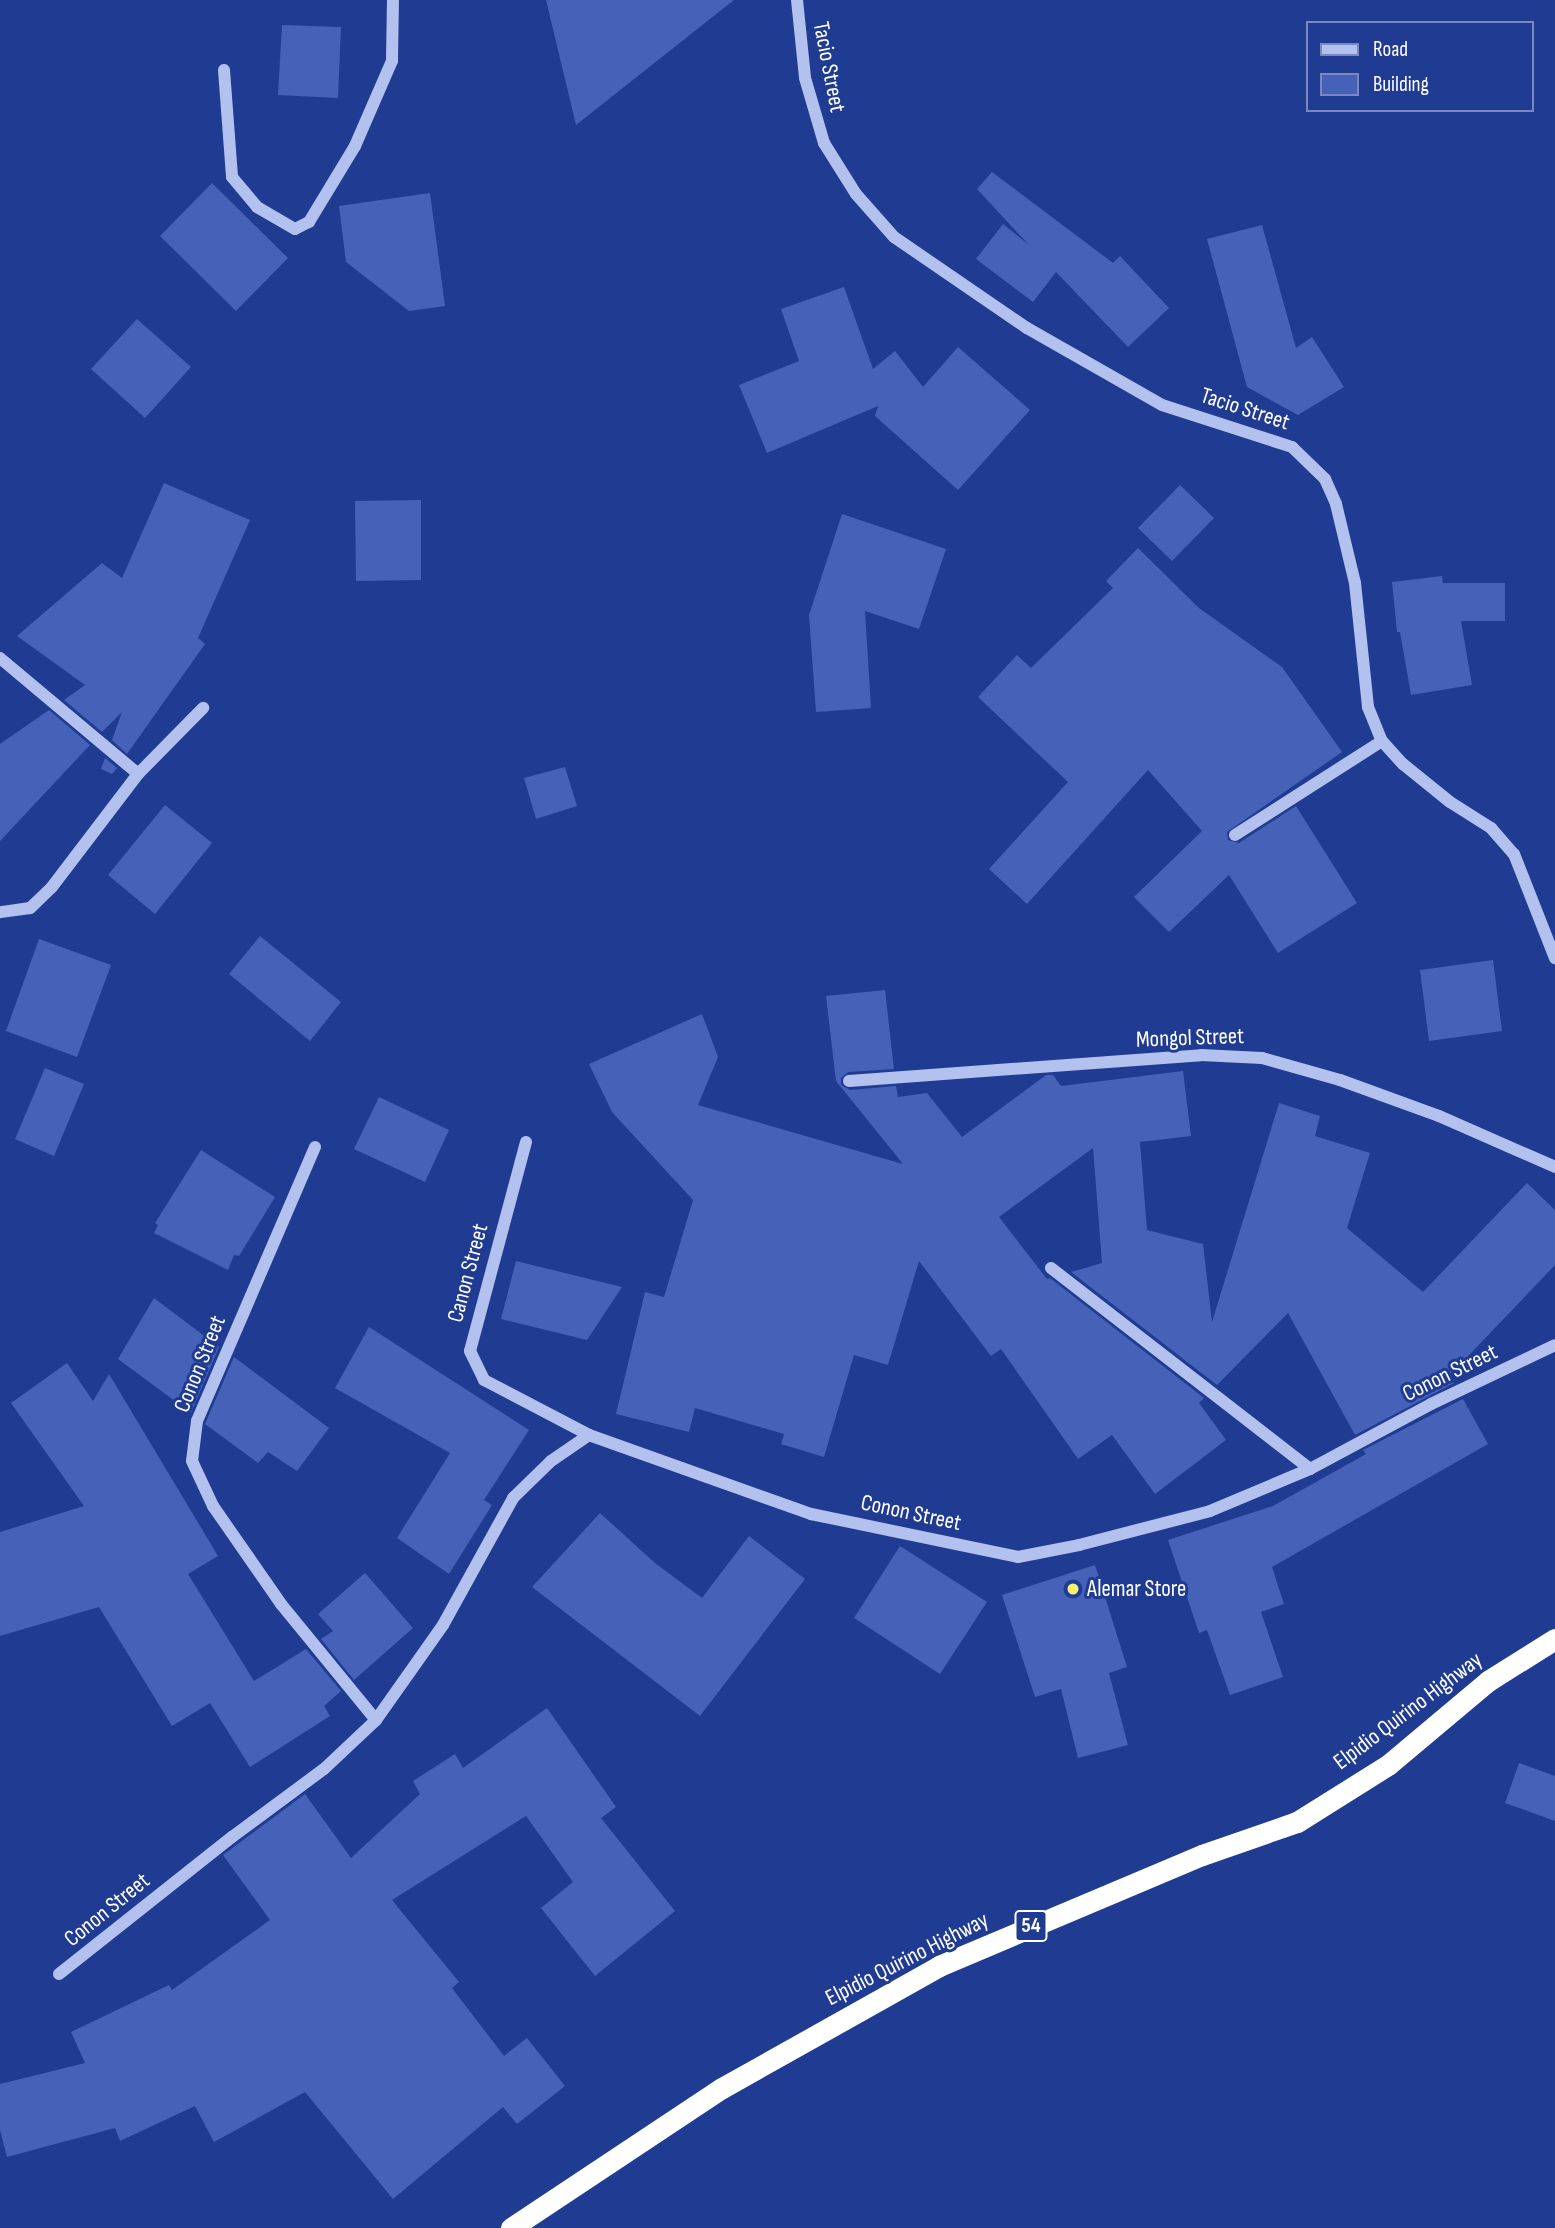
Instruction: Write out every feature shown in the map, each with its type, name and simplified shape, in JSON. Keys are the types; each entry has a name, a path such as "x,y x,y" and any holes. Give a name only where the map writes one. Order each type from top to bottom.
{"highway":[{"name":"Elpidio Quirino Highway","path":"511,2228 722,2088 939,1966 1134,1882 1297,1822 1388,1765 1488,1681 1555,1639"}],"street":[{"path":"224,70 232,177 257,207 295,229 309,222 355,146 392,61 393,0"},
{"name":"Tacio Street","path":"797,0 805,78 824,143 856,194 894,237 1027,328 1162,405 1292,447 1325,479 1336,505 1355,583 1368,707 1382,741 1403,764 1450,802 1490,828 1514,854 1555,958"},
{"path":"0,658 138,774"},
{"path":"0,912 30,908 51,888 138,774 203,708"},
{"path":"1236,835 1382,741"},
{"name":"Mongol Street","path":"849,1081 1201,1055 1262,1058 1340,1080 1439,1116 1555,1167"},
{"name":"Canon Street","path":"526,1142 470,1351 484,1380 589,1435"},
{"name":"Conon Street","path":"315,1147 197,1420 192,1461 213,1506 281,1604 376,1720"},
{"path":"1051,1268 1310,1469"},
{"name":"Conon Street","path":"59,1975 232,1837 324,1769 376,1720 443,1625 513,1498 551,1461 589,1435 811,1514 1018,1557 1079,1545 1210,1511 1310,1469 1431,1404 1555,1345"}],"building":[{"path":"546,0 734,0 576,125"},
{"path":"282,25 341,27 338,98 278,95"},
{"path":"992,172 1113,263 1120,256 1169,308 1128,347 1056,272 1033,302 976,259 1003,224 1029,245 977,189"},
{"path":"212,183 288,258 236,311 160,236"},
{"path":"430,193 445,306 409,311 346,262 339,206"},
{"path":"1262,225 1296,348 1312,337 1344,387 1298,415 1247,387 1207,239"},
{"path":"844,287 873,369 895,351 923,387 958,347 1030,410 958,490 875,416 878,406 767,453 739,385 799,361 781,309"},
{"path":"137,319 191,367 145,418 91,369"},
{"path":"164,483 250,520 198,638 205,644 127,754 112,740 122,712 102,732 64,700 85,685 17,636 102,563 122,578"},
{"path":"1180,485 1214,518 1172,561 1138,528"},
{"path":"421,500 421,580 356,581 355,501"},
{"path":"842,514 946,549 919,629 865,611 871,708 816,712 809,615"},
{"path":"1138,548 1199,608 1282,667 1342,752 1227,832 1228,840 1239,843 1296,806 1357,903 1278,953 1229,875 1169,932 1134,897 1202,831 1148,770 1027,904 989,869 1068,782 978,697 1017,655 1031,668 1113,588 1106,581"},
{"path":"1442,576 1443,583 1505,583 1505,621 1461,621 1472,685 1411,695 1400,632 1397,632 1392,582"},
{"path":"49,710 90,745 0,841 0,744"},
{"path":"105,758 117,768 112,774 101,769"},
{"path":"565,767 577,806 536,819 524,778"},
{"path":"165,805 212,843 155,914 108,875"},
{"path":"260,936 341,1002 310,1041 229,974"},
{"path":"39,939 111,965 77,1057 6,1031"},
{"path":"1493,960 1502,1031 1429,1041 1420,970"},
{"path":"885,990 894,1069 848,1072 841,1078 841,1085 850,1090 896,1086 898,1097 927,1093 962,1137 1046,1075 1053,1075 1061,1086 1183,1071 1191,1136 1140,1142 1147,1230 1203,1244 1212,1322 1279,1103 1320,1116 1315,1136 1370,1153 1347,1228 1423,1292 1527,1183 1555,1210 1555,1265 1450,1375 1454,1383 1355,1435 1288,1313 1217,1385 1071,1272 1102,1263 1093,1148 999,1217 1047,1279 1050,1278 1204,1398 1199,1403 1226,1440 1155,1494 1112,1435 1078,1459 1001,1349 991,1356 919,1261 888,1365 854,1355 824,1457 781,1444 784,1434 695,1408 689,1432 616,1414 645,1292 664,1297 693,1200 612,1112 589,1064 702,1014 718,1057 698,1105 903,1164 836,1081 826,996"},
{"path":"45,1068 84,1084 54,1156 15,1139"},
{"path":"379,1097 449,1130 425,1182 354,1149"},
{"path":"201,1150 275,1197 239,1256 234,1255 228,1270 154,1233 158,1225 155,1223"},
{"path":"516,1261 622,1287 587,1340 501,1319"},
{"path":"154,1298 219,1347 191,1413 118,1359"},
{"path":"369,1327 529,1430 484,1500 492,1505 449,1574 397,1538 450,1453 335,1388"},
{"path":"234,1357 329,1428 297,1471 268,1452 258,1463 205,1424"},
{"path":"67,1363 93,1401 109,1374 218,1556 188,1574 254,1681 306,1649 341,1691 324,1706 330,1716 250,1767 210,1703 172,1726 99,1607 0,1636 0,1532 84,1506 11,1403"},
{"path":"1463,1399 1488,1444 1272,1567 1284,1604 1261,1612 1283,1677 1230,1695 1207,1630 1199,1633 1168,1540 1273,1506 1366,1454 1363,1450"},
{"path":"600,1513 655,1563 702,1598 749,1536 805,1579 700,1716 532,1587"},
{"path":"900,1546 987,1602 940,1674 854,1618"},
{"path":"1095,1565 1127,1667 1109,1673 1128,1745 1078,1758 1061,1689 1035,1697 1002,1595"},
{"path":"365,1573 413,1628 354,1680 321,1639 333,1631 318,1614"},
{"path":"547,1708 616,1807 601,1818 675,1911 595,1976 541,1908 573,1882 526,1816 392,1900 459,1982 452,1988 504,2056 527,2038 565,2086 517,2124 503,2107 393,2199 305,2092 214,2142 195,2106 120,2141 115,2128 7,2157 0,2130 0,2084 85,2063 71,2032 169,1985 172,1990 270,1920 223,1855 305,1794 351,1858 420,1794 413,1781 455,1754 463,1768"},
{"path":"1519,1763 1555,1776 1555,1821 1505,1803"}],"place":[{"name":"Alemar Store","path":"1073,1589"}]}
